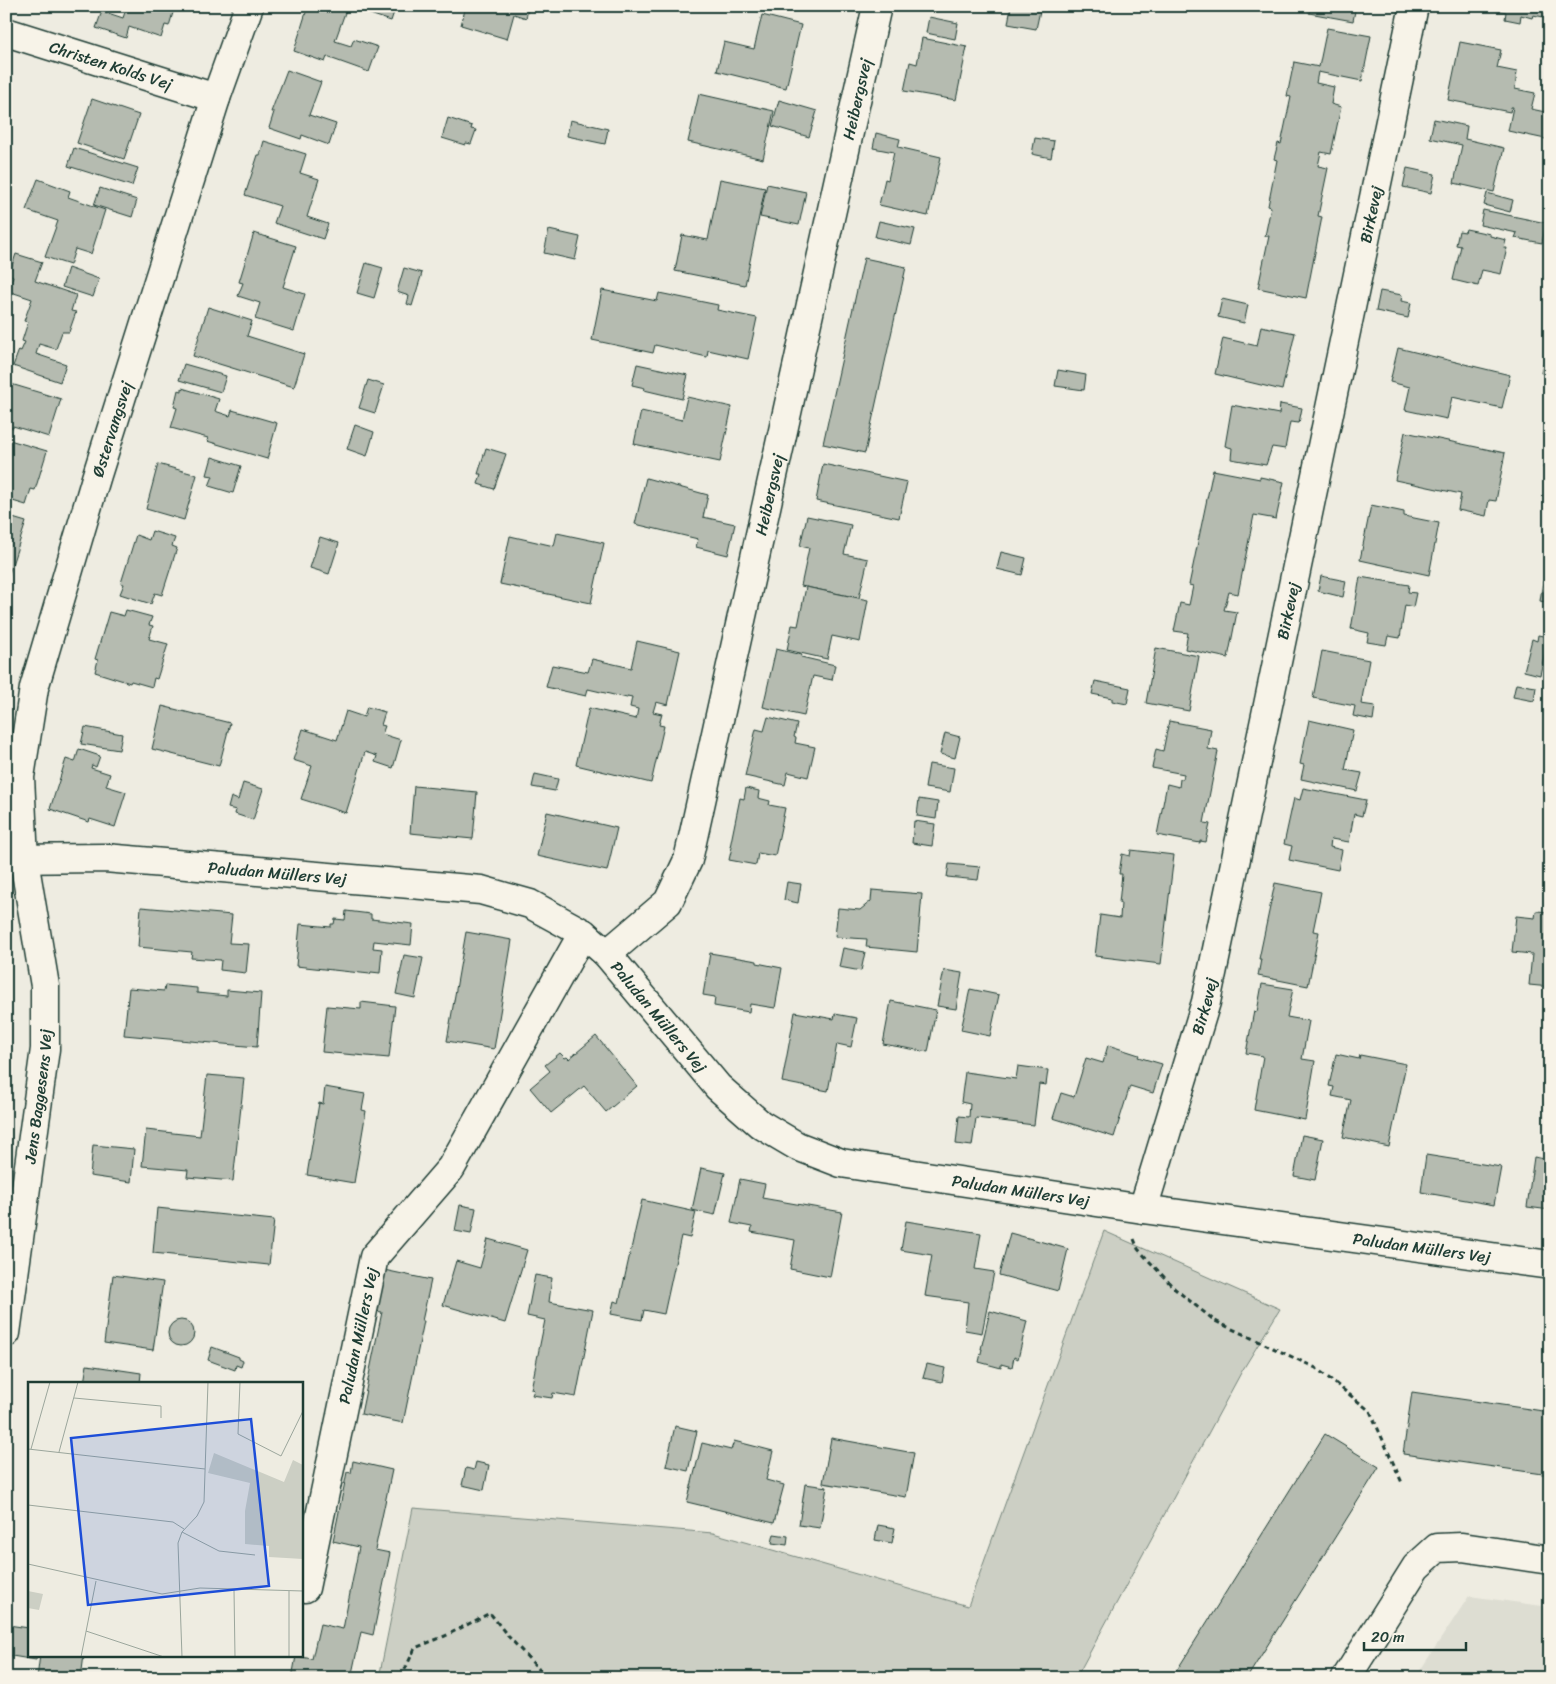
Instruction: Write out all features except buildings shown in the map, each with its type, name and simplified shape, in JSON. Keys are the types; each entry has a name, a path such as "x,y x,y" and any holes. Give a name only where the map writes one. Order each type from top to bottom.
{"street":[{"name":"Østervangsvej","path":"15,859 20,777 34,688 96,478 216,98 248,6"},
{"name":"Heibergsvej","path":"607,954 668,902 688,860 877,6"},
{"name":"Birkevej","path":"1132,1207 1206,1002 1414,6"},
{"name":"Christen Kolds Vej","path":"6,32 216,98"},
{"name":"Paludan Müllers Vej","path":"15,859 105,858 481,890 530,904 583,933 607,954 718,1087 760,1124 797,1146 841,1163 1132,1207 1550,1266"},
{"name":"Jens Baggesens Vej","path":"6,1333 45,1049 45,986 15,859"},
{"name":"Paludan Müllers Vej","path":"305,1588 374,1257 451,1168 583,933"},
{"path":"1346,1678 1416,1567 1437,1548 1462,1547 1550,1560"}],"path":[{"path":"1132,1207 1138,1249 1175,1288 1215,1321 1316,1368 1370,1411 1403,1485"},
{"path":"401,1678 415,1648 445,1636 490,1613 507,1635 547,1678"}],"shaded area":[{"path":"1104,1231 1280,1309 1242,1371 1076,1678 379,1678 413,1508 713,1533 968,1606"},
{"path":"1469,1596 1550,1607 1550,1678 1415,1678"}]}
